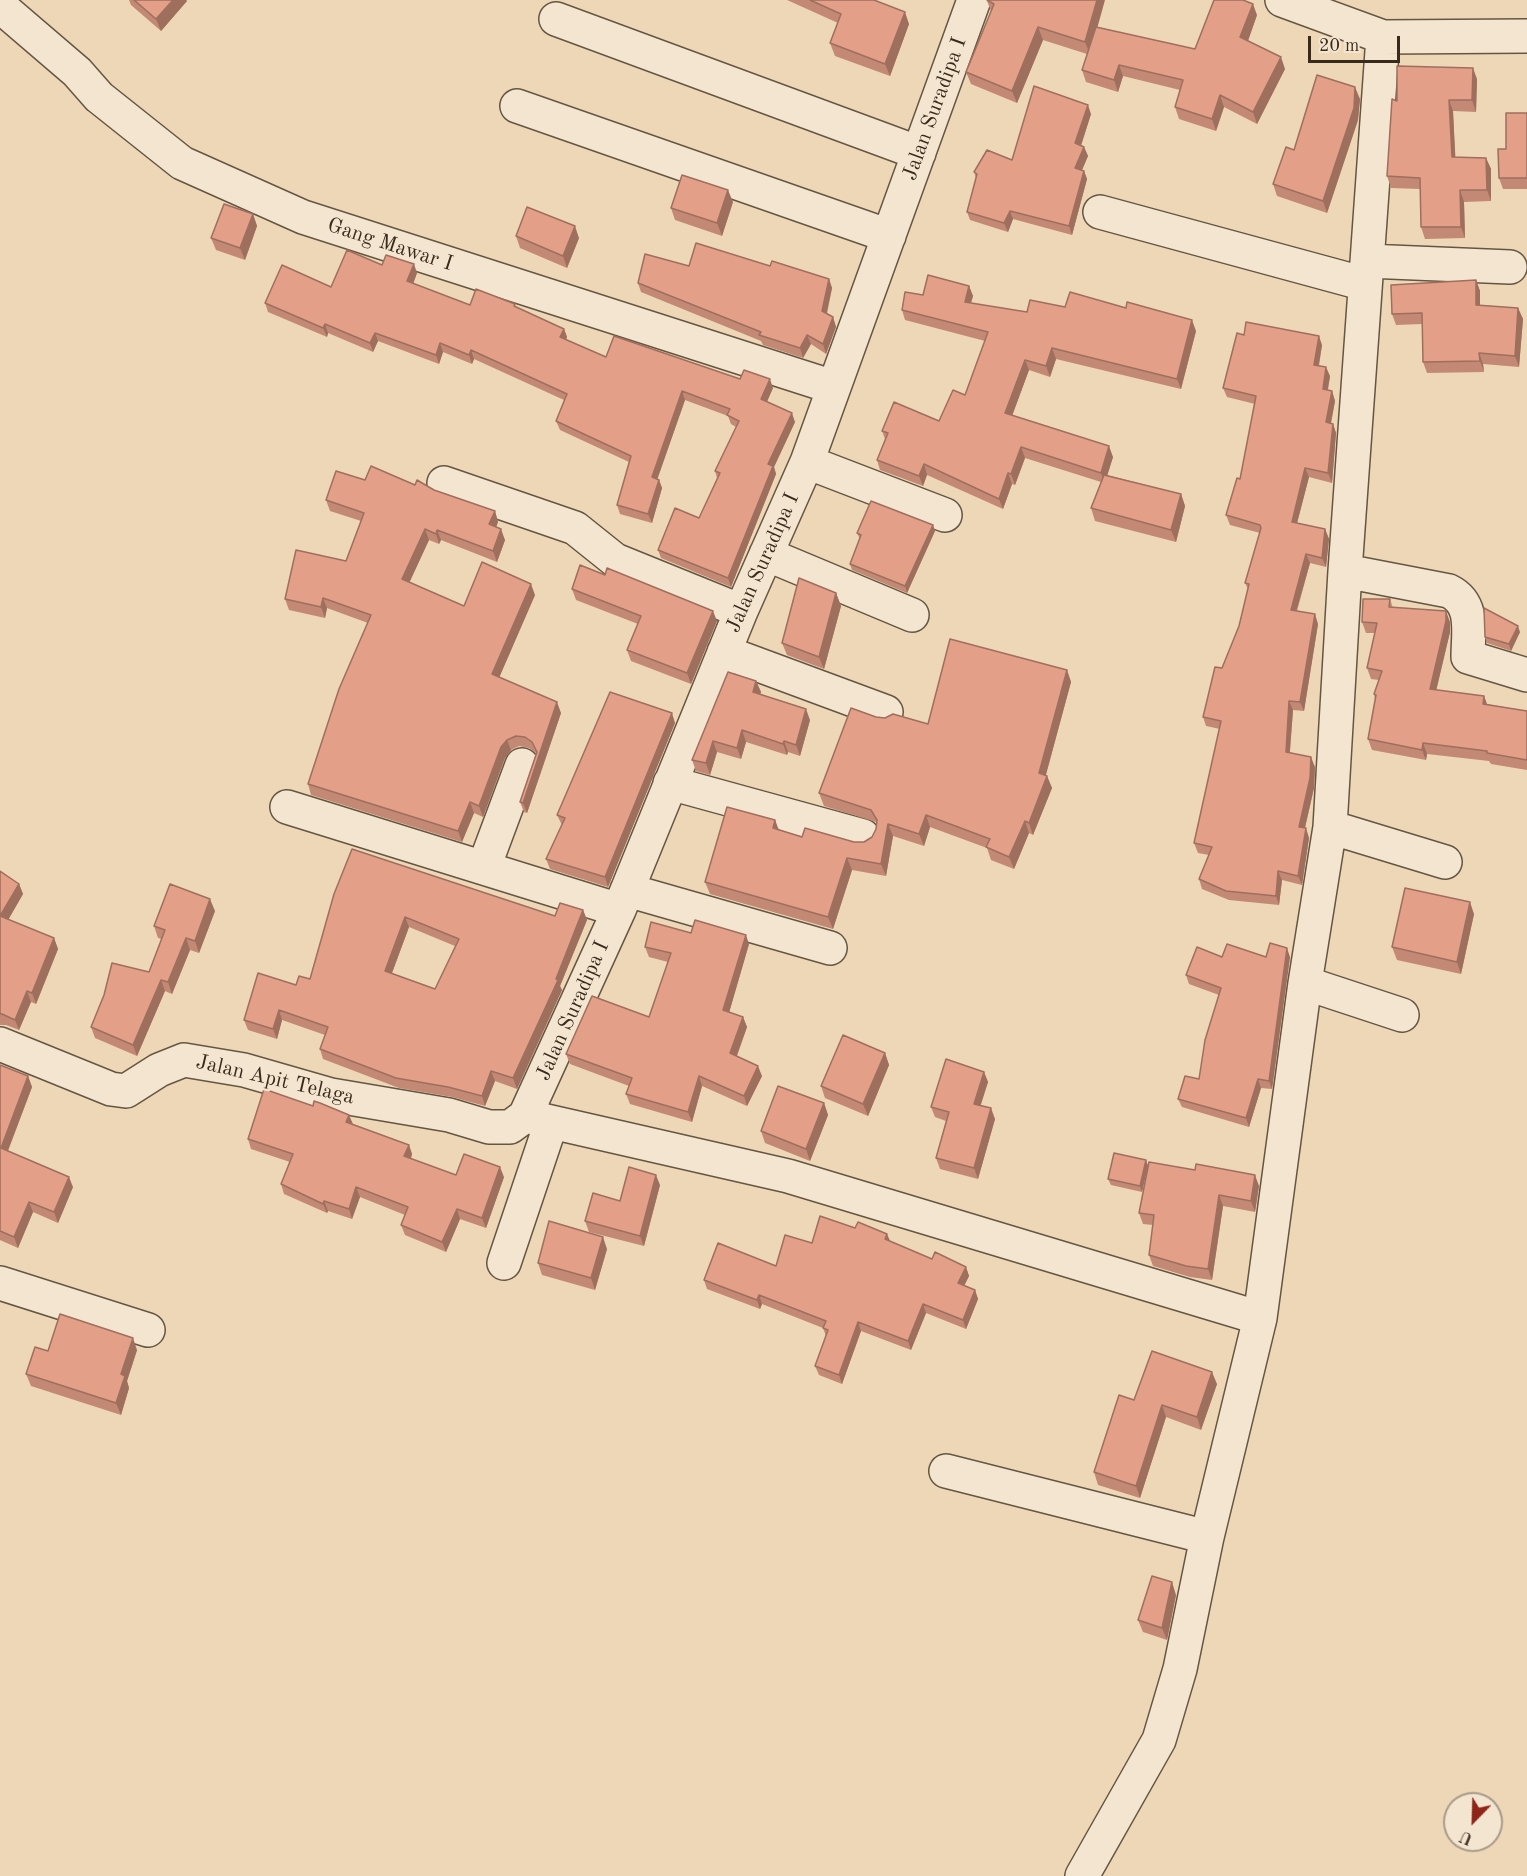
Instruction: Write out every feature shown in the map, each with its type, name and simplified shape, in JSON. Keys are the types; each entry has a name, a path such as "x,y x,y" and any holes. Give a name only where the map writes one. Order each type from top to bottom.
{"street":[{"name":"Jalan Suradipa I","path":"504,1263 538,1119 670,783 741,611 807,462 974,0"},
{"path":"1282,0 1383,37 1527,36"},
{"name":"Gang Mawar I","path":"0,6 78,72 99,97 182,163 303,217 833,387"},
{"path":"556,19 919,153"},
{"path":"1082,1876 1159,1740 1180,1669 1207,1537 1260,1318 1305,983 1330,827 1345,572 1383,37"},
{"path":"518,106 889,236"},
{"path":"1100,212 1366,272 1510,267"},
{"path":"807,462 945,515"},
{"path":"444,483 575,528 615,560 741,611"},
{"path":"766,554 912,615"},
{"path":"1345,572 1449,591 1459,596 1465,603 1467,616 1468,657 1527,675"},
{"path":"724,652 886,712"},
{"path":"484,867 522,765"},
{"path":"670,783 863,836"},
{"path":"287,807 484,867 830,948"},
{"path":"1330,827 1445,862"},
{"path":"1305,983 1402,1015"},
{"name":"Jalan Apit Telaga","path":"0,1044 111,1089 126,1090 159,1070 184,1060 244,1070 331,1095 449,1115 489,1127 510,1127 538,1119"},
{"path":"538,1119 788,1176 1260,1318"},
{"path":"0,1282 148,1330"},
{"path":"946,1471 1207,1537"}],"building":[{"path":"134,0 173,0 156,19"},
{"path":"810,0 874,0 905,12 885,64 830,43 841,14"},
{"path":"987,0 1097,0 1085,42 1038,27 1012,91 966,72 994,4"},
{"path":"1214,0 1243,0 1253,4 1240,37 1281,57 1253,112 1220,95 1212,119 1175,107 1183,80 1119,65 1114,80 1082,70 1096,27 1195,49"},
{"path":"1397,66 1473,68 1472,100 1449,100 1452,157 1486,158 1487,190 1460,190 1461,227 1421,227 1420,178 1387,176 1392,99 1397,101"},
{"path":"1317,75 1355,87 1354,108 1323,201 1273,184 1286,147 1294,150"},
{"path":"1034,86 1088,105 1075,143 1084,147 1075,168 1084,171 1069,226 1010,211 1004,223 967,212 977,174 974,172 987,150 1012,160"},
{"path":"1506,113 1527,113 1527,178 1499,178 1498,149 1506,149"},
{"path":"682,175 728,190 717,223 671,208"},
{"path":"224,204 253,214 240,248 211,238"},
{"path":"527,207 575,226 563,256 516,236"},
{"path":"696,243 770,266 772,261 829,279 822,311 833,317 823,344 807,335 800,348 759,335 761,332 638,283 645,254 689,266"},
{"path":"347,250 382,265 386,255 414,264 407,281 470,305 476,289 515,304 514,306 564,329 560,337 606,357 614,336 740,379 744,370 770,379 761,399 792,413 768,464 773,466 728,578 658,550 675,508 699,518 720,473 715,471 739,421 727,415 730,409 682,391 652,477 659,480 648,514 617,505 631,456 556,421 567,394 471,350 469,355 440,343 436,355 375,333 370,343 325,324 323,328 265,303 282,265 331,287"},
{"path":"928,275 969,286 965,302 1027,312 1030,300 1065,307 1070,292 1126,308 1127,302 1192,320 1177,379 1052,348 1046,366 1025,360 1005,413 1109,446 1101,473 1021,447 1011,474 1008,473 999,499 924,464 919,476 877,460 888,433 882,431 894,402 939,421 953,390 965,395 988,332 902,310 905,292 923,295"},
{"path":"1476,280 1476,305 1518,308 1515,356 1479,353 1480,361 1423,362 1422,313 1392,314 1391,285"},
{"path":"1246,322 1319,336 1314,365 1326,367 1323,389 1332,391 1326,422 1333,424 1328,473 1305,468 1292,522 1325,529 1322,558 1306,554 1291,610 1315,614 1300,702 1289,701 1286,752 1311,757 1310,778 1299,827 1306,828 1298,876 1278,871 1276,896 1226,891 1199,879 1212,847 1194,843 1221,721 1203,717 1215,667 1222,668 1239,626 1249,584 1245,583 1261,528 1260,525 1226,515 1237,478 1240,479 1256,396 1223,388 1237,333 1244,335"},
{"path":"371,466 415,485 417,480 434,490 495,511 489,524 501,529 493,551 437,530 436,534 425,529 402,579 464,606 482,562 531,584 492,674 557,702 523,803 520,802 537,752 532,742 525,737 516,736 507,740 501,747 479,806 470,802 458,831 308,784 339,689 371,615 323,598 321,607 285,599 296,550 346,561 364,513 326,500 336,471 365,480"},
{"path":"1104,475 1181,494 1171,530 1091,508"},
{"path":"871,501 933,525 905,586 850,564 861,535 857,533"},
{"path":"580,565 605,575 607,568 713,611 687,673 627,650 641,616 572,589"},
{"path":"799,578 836,593 819,657 782,643"},
{"path":"1363,599 1390,599 1389,607 1446,611 1446,621 1430,689 1484,696 1483,704 1527,711 1527,760 1487,753 1487,751 1423,743 1422,750 1368,739 1376,695 1374,694 1382,671 1367,668 1377,623 1362,622"},
{"path":"1484,608 1518,626 1509,644 1485,637"},
{"path":"950,639 1067,670 1039,773 1047,776 1029,823 1025,821 1009,857 986,847 990,839 926,815 919,834 888,824 881,864 847,858 828,917 705,882 727,807 775,820 773,828 802,837 805,828 854,842 864,842 872,837 877,820 871,810 819,793 851,708 876,717 885,718 893,714 928,724"},
{"path":"728,672 756,681 753,692 806,709 796,745 784,741 783,744 742,730 737,748 713,741 706,763 692,760"},
{"path":"610,692 672,713 605,877 546,859 565,818 557,815"},
{"path":"352,849 555,916 560,903 583,910 556,979 558,980 513,1078 491,1071 482,1096 448,1087 396,1078 320,1049 328,1027 279,1010 273,1029 244,1020 258,973 296,985 299,976 310,979 334,894","holes":["405,917 459,939 435,989 385,971"]},
{"path":"0,871 19,884 0,916"},
{"path":"170,884 210,899 195,941 186,938 168,982 161,980 133,1045 91,1027 104,995 112,963 149,972 165,930 154,926"},
{"path":"1405,888 1470,902 1457,962 1392,947"},
{"path":"0,916 54,938 32,993 27,991 15,1020 0,1014"},
{"path":"695,920 746,935 723,1010 743,1017 730,1053 758,1066 744,1096 699,1076 688,1112 626,1094 632,1078 566,1054 592,996 649,1017 671,953 645,947 651,922 691,933"},
{"path":"1270,943 1287,948 1269,1081 1258,1079 1246,1118 1178,1099 1185,1076 1199,1079 1205,1040 1221,988 1186,975 1197,947 1222,957 1227,944 1266,957"},
{"path":"843,1035 885,1053 863,1104 821,1086"},
{"path":"946,1059 984,1072 974,1104 991,1108 974,1168 936,1158 949,1112 931,1107"},
{"path":"0,1065 28,1076 1,1148 69,1177 54,1212 29,1202 14,1237 0,1231"},
{"path":"778,1086 824,1103 806,1149 761,1131"},
{"path":"264,1089 313,1106 314,1101 349,1115 346,1122 409,1145 404,1156 456,1175 464,1154 500,1167 482,1218 457,1209 442,1242 401,1225 408,1207 356,1187 349,1209 324,1201 323,1204 281,1184 293,1154 248,1139"},
{"path":"1114,1153 1146,1160 1140,1186 1108,1179"},
{"path":"1149,1162 1195,1170 1196,1164 1255,1175 1251,1201 1219,1195 1208,1269 1186,1266 1149,1255 1154,1215 1139,1213"},
{"path":"629,1167 656,1175 640,1236 585,1221 593,1193 620,1201"},
{"path":"820,1216 855,1228 858,1222 887,1234 885,1239 932,1259 935,1252 966,1267 958,1283 975,1290 963,1320 923,1304 908,1341 858,1322 839,1375 815,1366 828,1330 823,1328 826,1321 759,1295 757,1300 704,1280 718,1243 776,1266 785,1235 812,1243"},
{"path":"549,1221 603,1237 591,1278 538,1263"},
{"path":"60,1314 133,1338 121,1374 125,1376 116,1403 26,1374 35,1347 48,1351"},
{"path":"1152,1351 1212,1372 1197,1417 1162,1405 1136,1486 1094,1472 1119,1395 1134,1400"},
{"path":"1152,1576 1172,1582 1162,1628 1138,1620"}]}
